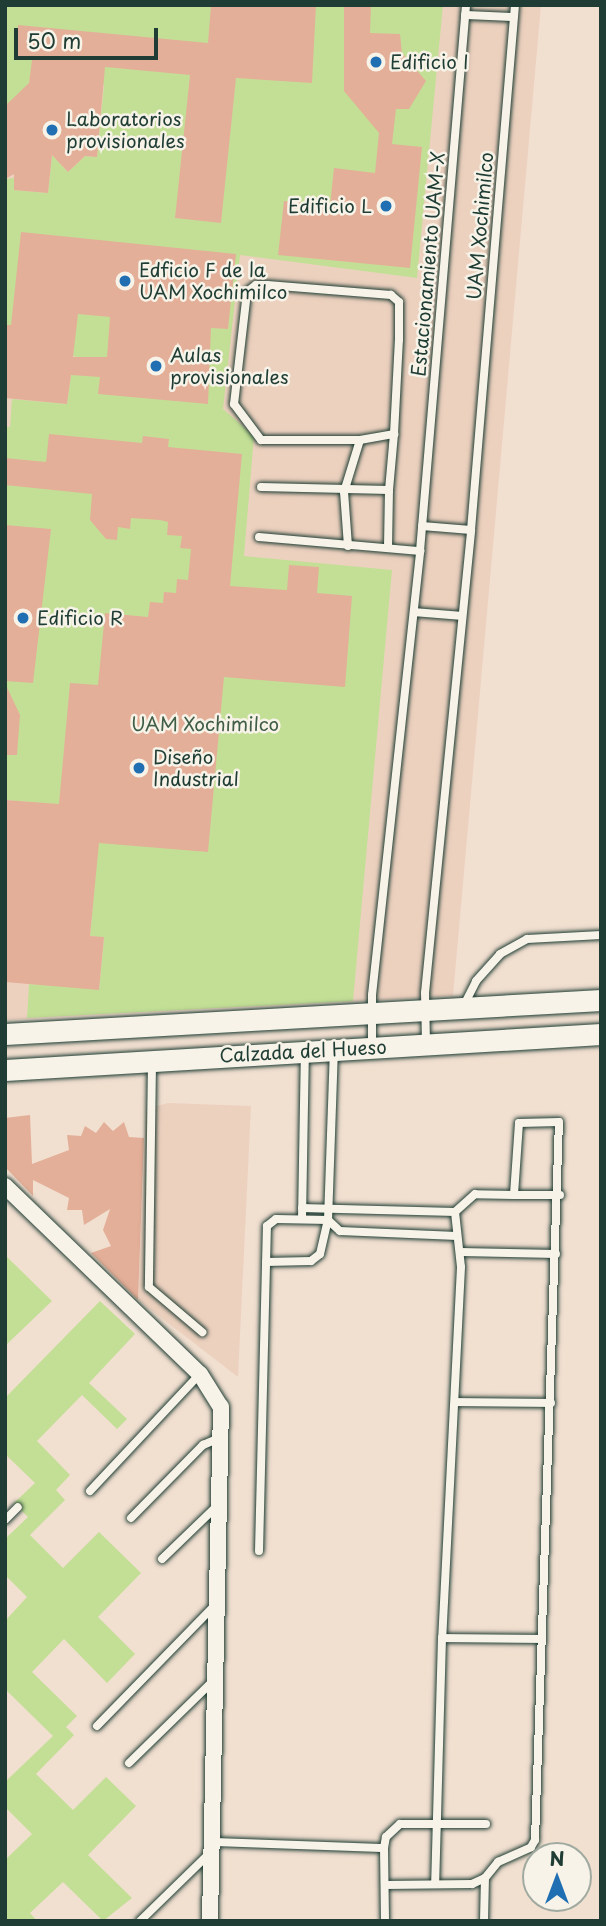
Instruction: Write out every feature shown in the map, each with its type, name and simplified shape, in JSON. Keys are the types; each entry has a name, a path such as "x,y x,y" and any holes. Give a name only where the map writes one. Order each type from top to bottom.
{"main road":[{"name":"Calzada del Hueso","path":"5,1034 424,1007 601,1000"},
{"name":"Calzada del Hueso","path":"5,1070 601,1034"}],"street":[{"path":"5,1186 200,1374 221,1407 210,1921"}],"lane":[{"name":"Estacionamiento UAM-X","path":"414,612 466,5"},
{"name":"UAM Xochimilco","path":"426,1044 424,1007 471,530 514,5"},
{"path":"465,15 513,18"},
{"name":"Estacionamiento UAM-X","path":"388,547 389,490 394,433 399,302 391,295 267,285 256,285 247,292 234,404 244,421 261,440 360,440 394,433"},
{"path":"348,545 344,492 360,440"},
{"path":"261,487 344,492 389,490"},
{"path":"422,526 471,530"},
{"path":"258,537 420,551"},
{"path":"372,1047 372,1010 414,612 462,616"},
{"path":"464,1005 476,981 500,954 527,939 601,935"},
{"path":"266,1262 311,1261 320,1254 328,1220 334,1049"},
{"path":"302,1219 305,1051"},
{"path":"152,1060 149,1287 202,1332"},
{"path":"385,1885 472,1884 485,1878 498,1862 531,1847 535,1840 559,1195 559,1122 524,1120 517,1132 514,1195"},
{"path":"302,1208 455,1212 475,1194 559,1195"},
{"path":"435,1884 442,1638 461,1252 455,1212"},
{"path":"258,1551 266,1262 270,1221 328,1220 340,1231 457,1236"},
{"path":"461,1252 556,1254"},
{"path":"90,1491 200,1374"},
{"path":"455,1402 551,1403"},
{"path":"131,1518 203,1445 222,1437"},
{"path":"162,1559 220,1502"},
{"path":"5,1520 18,1507"},
{"path":"97,1726 218,1602"},
{"path":"442,1638 541,1639"},
{"path":"129,1763 216,1678"},
{"path":"385,1921 386,1837 400,1824 486,1824"},
{"path":"140,1921 211,1847 384,1848"},
{"path":"484,1921 485,1878"}],"shaded area":[{"path":"5,5 541,5 453,996 5,1020"},
{"path":"168,1103 251,1106 238,1377 138,1300 146,1109"}],"green space":[{"name":"UAM Xochimilco","path":"5,5 443,5 417,278 240,255 223,409 254,436 244,556 392,570 353,1001 27,1018 29,984 99,989 104,938 90,936 97,858 40,803 5,800 5,427 10,427 12,399 67,404 71,375 88,360 73,356 75,332 5,325 5,179 14,178 15,190 48,193 52,155 68,172 85,156 97,157 104,85 30,77 26,103 5,106"},
{"path":"5,1255 52,1301 5,1346"},
{"path":"100,1301 135,1334 89,1383 127,1419 117,1429 82,1395 37,1441 70,1475 56,1490 65,1500 30,1535 63,1568 99,1532 141,1573 98,1617 135,1654 107,1683 64,1639 32,1672 77,1716 66,1727 74,1735 36,1774 73,1810 106,1777 136,1806 88,1855 132,1898 103,1921 63,1882 30,1913 37,1921 5,1921 5,1860 32,1834 5,1807 5,1782 53,1736 5,1689 5,1621 27,1597 5,1575 5,1539 28,1517 14,1503 35,1483 5,1454 5,1398"}],"building":[{"path":"211,5 316,5 312,83 236,78 221,223 175,218 190,75 105,67 97,157 85,156 68,172 52,155 48,193 14,190 14,174 5,179 5,106 29,83 32,60 15,59 18,25 208,43"},
{"name":"Edificio L","path":"344,5 371,5 370,33 400,34 402,53 426,81 409,109 396,109 392,144 422,147 410,268 278,255 284,201 330,205 334,168 375,173 379,133 344,91"},
{"path":"21,232 236,254 228,329 211,328 208,404 98,394 100,377 71,375 67,404 5,398 5,325 11,325","holes":["78,314 110,317 107,357 73,357"]},
{"path":"49,434 142,443 143,436 169,439 168,447 242,454 230,586 287,590 289,565 319,567 317,593 352,596 345,687 224,677 208,852 99,843 90,936 104,937 99,990 5,982 5,800 59,804 70,683 98,685 105,613 148,617 150,602 163,603 164,592 176,593 177,579 188,580 191,549 180,548 182,536 167,535 168,522 160,520 131,518 130,529 118,527 117,540 106,539 90,520 92,494 5,485 5,458 46,462"},
{"name":"Edificio R","path":"5,525 51,529 33,683 5,681"},
{"path":"5,683 20,715 17,755 5,755"},
{"path":"30,1115 32,1164 69,1150 67,1135 81,1136 85,1126 96,1133 104,1122 113,1131 124,1122 129,1137 144,1138 138,1300 91,1253 111,1246 103,1230 110,1209 84,1225 82,1210 67,1210 69,1198 33,1180 33,1196 5,1167 5,1118"}],"place":[{"name":"Edificio I","path":"376,62"},
{"name":"Laboratorios provisionales","path":"52,130"},
{"name":"Edificio L","path":"386,206"},
{"name":"Edficio F de la UAM Xochimilco","path":"125,281"},
{"name":"Aulas provisionales","path":"156,366"},
{"name":"Edificio R","path":"23,618"},
{"name":"Diseño Industrial","path":"139,768"}]}
